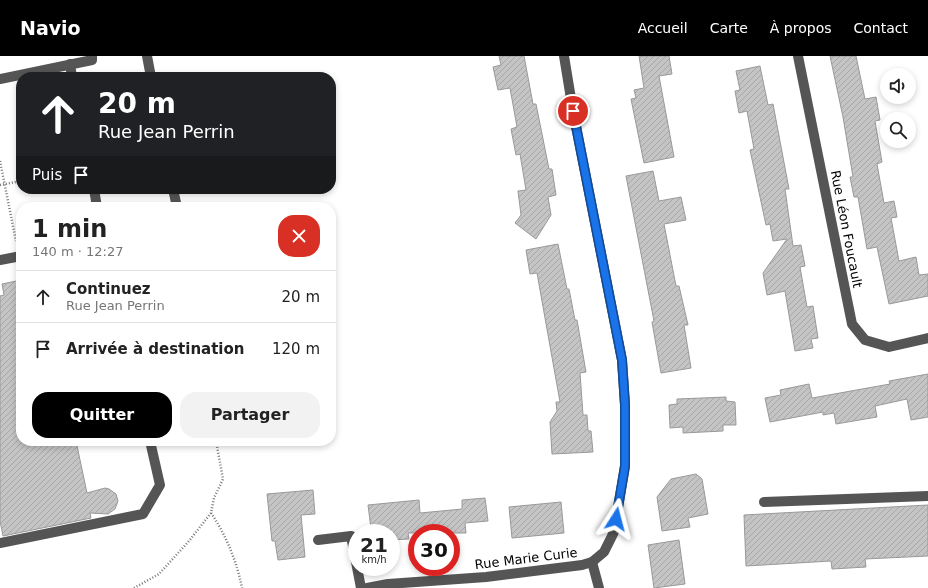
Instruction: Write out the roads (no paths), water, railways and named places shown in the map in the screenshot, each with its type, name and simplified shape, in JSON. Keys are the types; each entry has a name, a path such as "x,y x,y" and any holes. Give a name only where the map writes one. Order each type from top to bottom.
{"street":[{"path":"33,72 92,60 92,56"},
{"path":"147,56 150,72"},
{"name":"Rue Marie Curie","path":"367,588 388,584 486,577 582,565 592,562 604,552 614,532 625,466 625,405 622,360 573,111 564,56"},
{"name":"Rue Léon Foucault","path":"798,56 852,324 865,340 889,347 928,338"},
{"path":"70,64 71,72"},
{"path":"0,79 16,76"},
{"path":"0,260 16,257"},
{"path":"0,543 143,514 160,485 151,446"},
{"path":"764,502 928,496"},
{"path":"318,540 351,536 361,588"},
{"name":"Rue Marie Curie","path":"592,562 599,588"}]}
